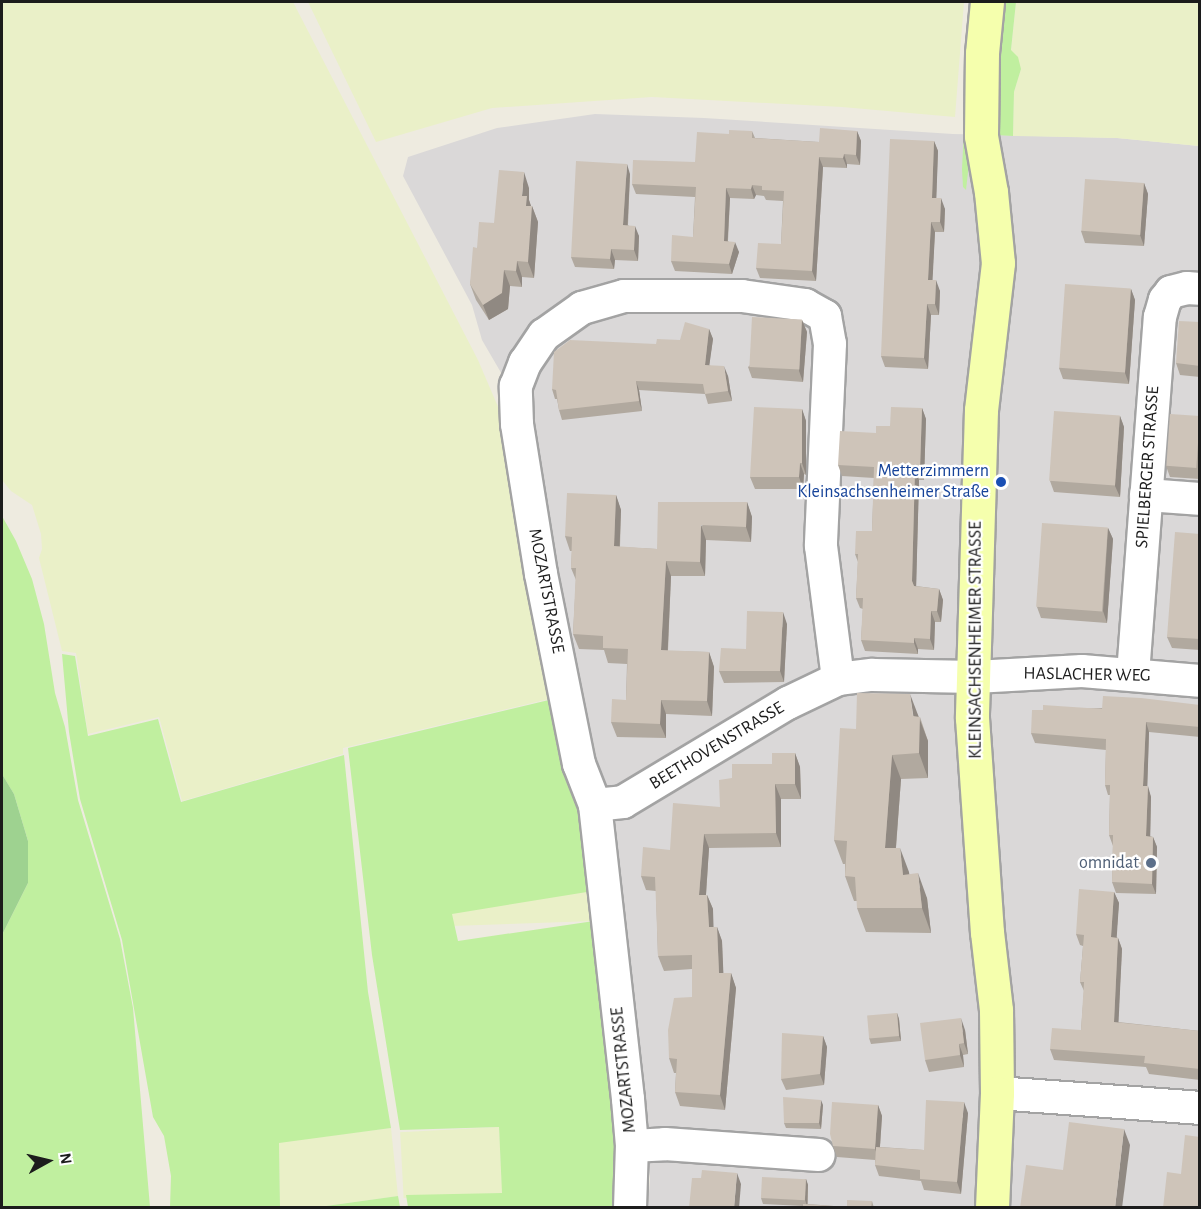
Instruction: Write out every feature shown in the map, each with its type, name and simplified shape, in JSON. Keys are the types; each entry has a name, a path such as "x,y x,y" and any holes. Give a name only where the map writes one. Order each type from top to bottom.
{"main road":[{"name":"KLEINSACHSENHEIMER STRASSE","path":"987,2 982,53 981,136 991,192 998,263 981,410 973,634 975,677 972,718 986,921 996,1010 997,1093 992,1208"}],"street":[{"name":"SPIELBERGER STRASSE","path":"1133,674 1160,317 1165,300 1171,291 1200,289"},
{"name":"MOZARTSTRASSE","path":"630,1208 632,1146 595,805 579,764 541,574 518,424 516,386 525,363 544,335 582,308 624,296 742,296 805,305 825,316 830,344 821,546 838,680"},
{"path":"1146,495 1200,499"},
{"name":"HASLACHER WEG","path":"975,677 1082,671 1200,681"},
{"name":"BEETHOVENSTRASSE","path":"595,805 623,802 788,703 838,680 873,675 975,677"},
{"path":"997,1093 1200,1108"},
{"name":"MOZARTSTRASSE","path":"632,1146 665,1144 819,1155"}],"shaded area":[{"path":"595,114 704,118 953,134 1117,138 1199,146 1199,1207 648,1207 650,1180 621,878 564,601 529,396 507,383 482,340 472,305 403,176 408,157 497,128"}],"green space":[{"path":"2,2 293,2 478,360 502,416 510,495 553,698 343,748 343,754 182,801 159,717 88,734 76,653 62,651 39,558 42,549 41,534 32,505 11,491 2,480"},
{"path":"308,2 964,2 955,117 842,107 652,97 492,108 376,142"},
{"path":"1005,2 1016,2 1011,50 1018,57 1021,69 1014,92 1013,136 995,135"},
{"path":"1016,2 1199,2 1199,146 1117,138 1013,136 1014,92 1021,69 1011,51"},
{"path":"969,30 970,154 966,190 963,187 962,169"},
{"path":"2,516 16,541 32,579 44,624 55,693 65,727 78,800 120,939 133,1008 150,1207 2,1207 2,935 28,883 28,841 14,794 2,774"},
{"path":"62,654 75,656 88,736 158,719 181,802 344,755 368,992 391,1128 279,1143 280,1207 170,1207 171,1176 164,1136 153,1117 122,940 80,799 69,732"},
{"path":"553,699 588,812 593,891 452,914 458,941 594,921 618,1121 619,1207 408,1207 406,1195 502,1193 499,1127 400,1130 372,955 348,748"},
{"path":"2,774 14,794 28,841 28,883 2,935"},
{"path":"593,891 594,921 451,926 450,896"},
{"path":"499,1127 502,1193 404,1198 400,1132"},
{"path":"391,1128 398,1196 319,1207 280,1207 279,1142"},
{"path":"398,1196 400,1207 319,1207"}],"building":[{"path":"820,128 857,131 856,155 844,154 843,158 819,157 812,271 756,268 758,243 781,244 784,191 762,190 762,186 752,185 751,189 726,188 724,241 735,242 729,264 671,261 672,235 693,237 696,187 632,184 633,160 695,162 697,132 729,134 729,130 752,131 752,138 819,142"},
{"path":"890,139 934,141 932,198 941,198 940,222 931,222 928,280 936,280 935,304 927,304 924,358 881,356"},
{"path":"576,161 627,164 623,225 635,226 634,250 611,249 610,259 571,257"},
{"path":"499,170 524,172 522,196 527,196 526,206 532,206 528,262 517,261 516,271 504,270 502,293 483,305 470,284 473,247 477,248 479,222 494,223"},
{"path":"1085,179 1144,183 1140,235 1081,231"},
{"path":"1065,284 1131,289 1125,372 1059,368"},
{"path":"752,317 802,320 799,370 749,367"},
{"path":"1179,321 1200,322 1200,366 1176,363"},
{"path":"685,322 709,329 705,365 724,366 728,391 705,394 703,384 636,381 639,401 559,410 556,390 552,389 554,352 570,340 656,344 657,339 680,340"},
{"path":"754,407 802,409 802,463 800,463 799,477 750,477"},
{"path":"891,407 922,408 920,469 915,469 912,581 914,586 939,589 937,611 931,611 930,639 914,638 914,643 861,640 863,598 856,598 858,554 855,554 856,531 872,531 874,467 838,465 840,431 876,433 876,426 890,426"},
{"path":"1054,411 1120,416 1115,485 1049,481"},
{"path":"1170,414 1200,416 1196,468 1166,466"},
{"path":"567,493 616,495 614,546 657,549 658,502 747,502 746,527 701,525 700,562 666,561 661,650 709,652 707,701 661,700 660,724 611,722 612,699 626,700 628,649 603,648 603,636 573,634 576,568 571,568 572,537 565,536"},
{"path":"1042,523 1108,528 1102,611 1036,607"},
{"path":"1175,532 1200,534 1200,639 1167,637"},
{"path":"747,611 783,612 780,671 719,671 721,648 746,649"},
{"path":"857,693 910,694 913,716 920,717 919,753 892,755 885,848 900,848 903,875 918,873 922,908 857,908 855,877 845,876 847,841 834,840 840,728 856,729"},
{"path":"1103,696 1200,705 1200,727 1146,722 1143,786 1148,786 1146,836 1153,837 1152,884 1112,882 1113,835 1109,835 1110,785 1105,785 1106,739 1031,733 1032,710 1043,710 1043,705 1102,709"},
{"path":"772,753 795,753 795,784 775,784 776,833 704,834 699,895 707,895 709,927 717,927 719,973 731,973 720,1095 675,1092 677,1059 669,1058 668,1030 674,998 692,997 692,955 658,956 655,877 641,876 643,847 670,850 673,803 720,807 719,780 732,778 732,764 772,764"},
{"path":"1079,889 1114,892 1111,937 1118,938 1114,1022 1200,1031 1200,1069 1144,1063 1145,1056 1050,1049 1052,1028 1081,1030 1084,982 1080,982 1084,935 1076,934"},
{"path":"897,1013 899,1036 869,1039 867,1016"},
{"path":"961,1018 964,1043 959,1044 960,1055 925,1060 920,1023"},
{"path":"782,1033 823,1036 820,1074 781,1079"},
{"path":"783,1097 821,1100 819,1123 784,1123"},
{"path":"926,1100 964,1102 957,1182 920,1179 920,1170 875,1165 876,1147 924,1150"},
{"path":"832,1102 878,1105 875,1149 833,1146 830,1134"},
{"path":"1069,1122 1124,1129 1115,1208 1020,1208 1026,1165 1063,1170"},
{"path":"1185,1135 1200,1137 1200,1208 1163,1208 1167,1172 1181,1174"},
{"path":"702,1170 737,1173 734,1208 689,1208 692,1178 701,1178"},
{"path":"762,1177 806,1179 805,1200 761,1198"},
{"path":"847,1200 872,1201 871,1208 803,1208 803,1204 847,1207"}],"place":[{"name":"Metterzimmern Kleinsachsenheimer Straße","path":"1001,482"},
{"name":"omnidat","path":"1151,863"}]}
